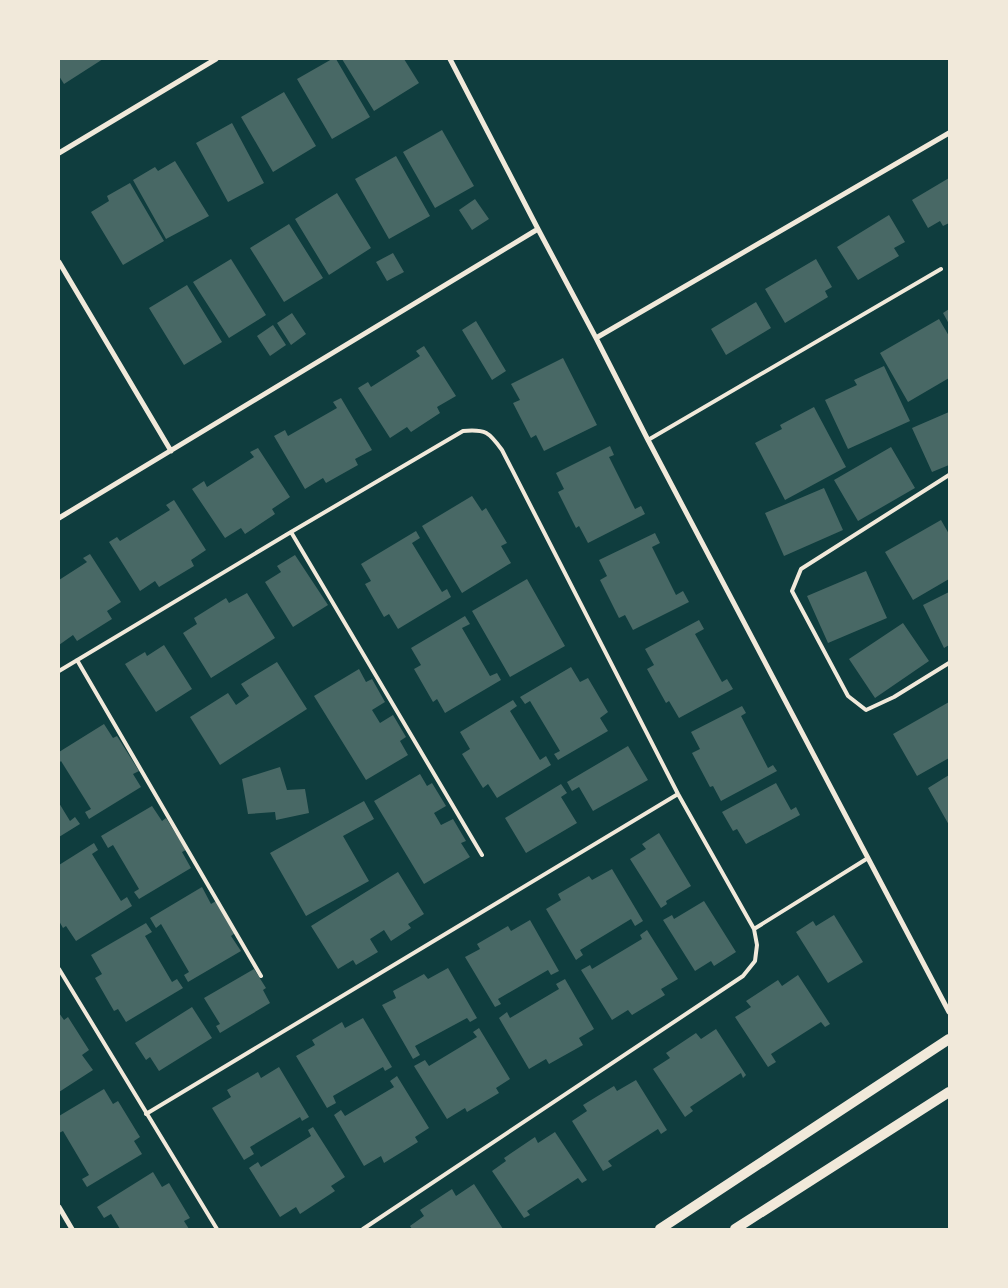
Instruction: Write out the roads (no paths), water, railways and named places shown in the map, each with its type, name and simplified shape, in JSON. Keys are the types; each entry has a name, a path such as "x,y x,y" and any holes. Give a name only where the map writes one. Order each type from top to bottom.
{"main road":[{"path":"660,1229 949,1039"},
{"path":"734,1229 949,1092"}],"street":[{"path":"59,153 216,59"},
{"path":"450,59 949,1012"},
{"path":"596,338 949,134"},
{"path":"59,518 538,229"},
{"path":"59,262 171,451"},
{"path":"59,1207 72,1229"}],"lane":[{"path":"648,440 941,269"},
{"path":"59,671 290,532 463,431 478,430 491,436 502,450 678,794 754,929 757,945 756,961 743,976 363,1229"},
{"path":"949,475 801,569 792,591 848,696 866,710 894,697 949,663"},
{"path":"290,532 482,855"},
{"path":"77,660 261,976"},
{"path":"146,1114 678,794"},
{"path":"754,929 868,858"},
{"path":"59,969 217,1229"}]}
